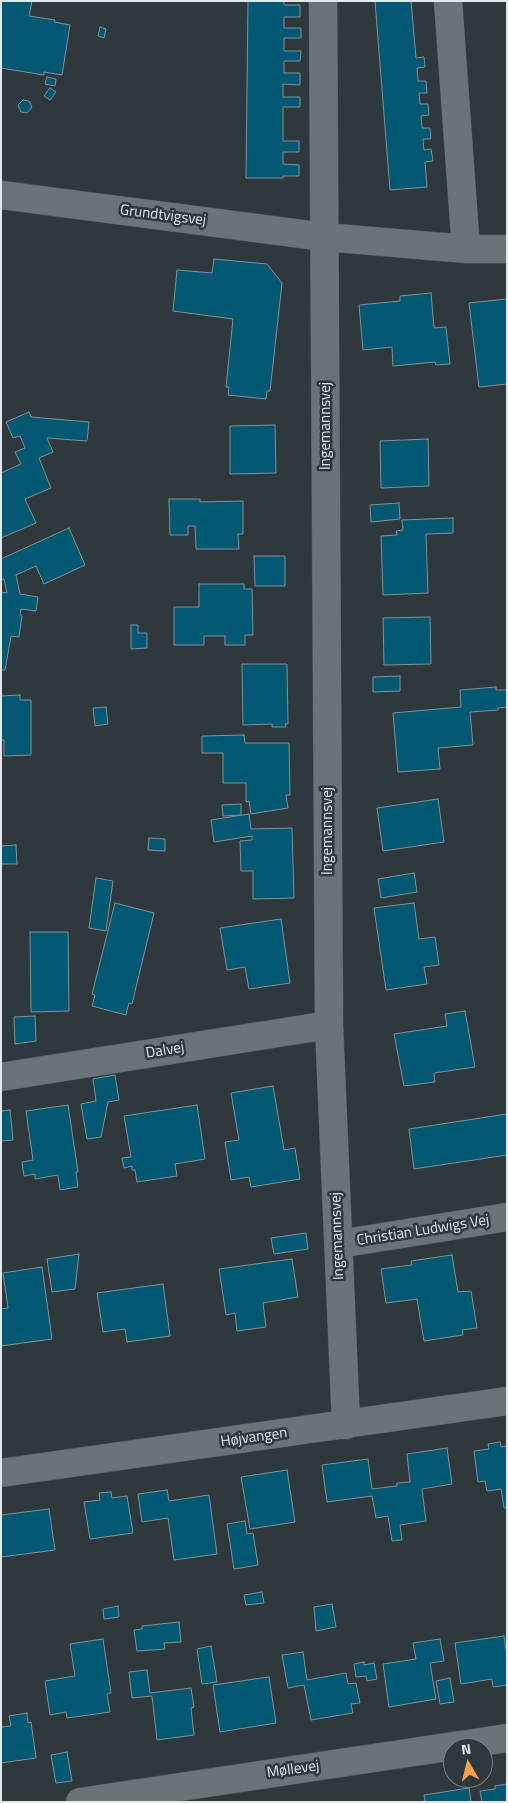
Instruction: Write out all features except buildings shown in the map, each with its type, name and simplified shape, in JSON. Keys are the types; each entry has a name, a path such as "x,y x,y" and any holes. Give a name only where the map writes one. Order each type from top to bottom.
{"street":[{"path":"323,1 325,237"},
{"path":"448,1 466,250"},
{"name":"Grundtvigsvej","path":"1,195 325,237 466,250 507,249"},
{"name":"Ingemannsvej","path":"325,237 329,1025 346,1425"},
{"name":"Dalvej","path":"1,1077 329,1025"},
{"name":"Christian Ludwigs Vej","path":"339,1244 507,1218"},
{"name":"Højvangen","path":"1,1473 507,1401"},
{"name":"Møllevej","path":"80,1802 507,1738"}]}
